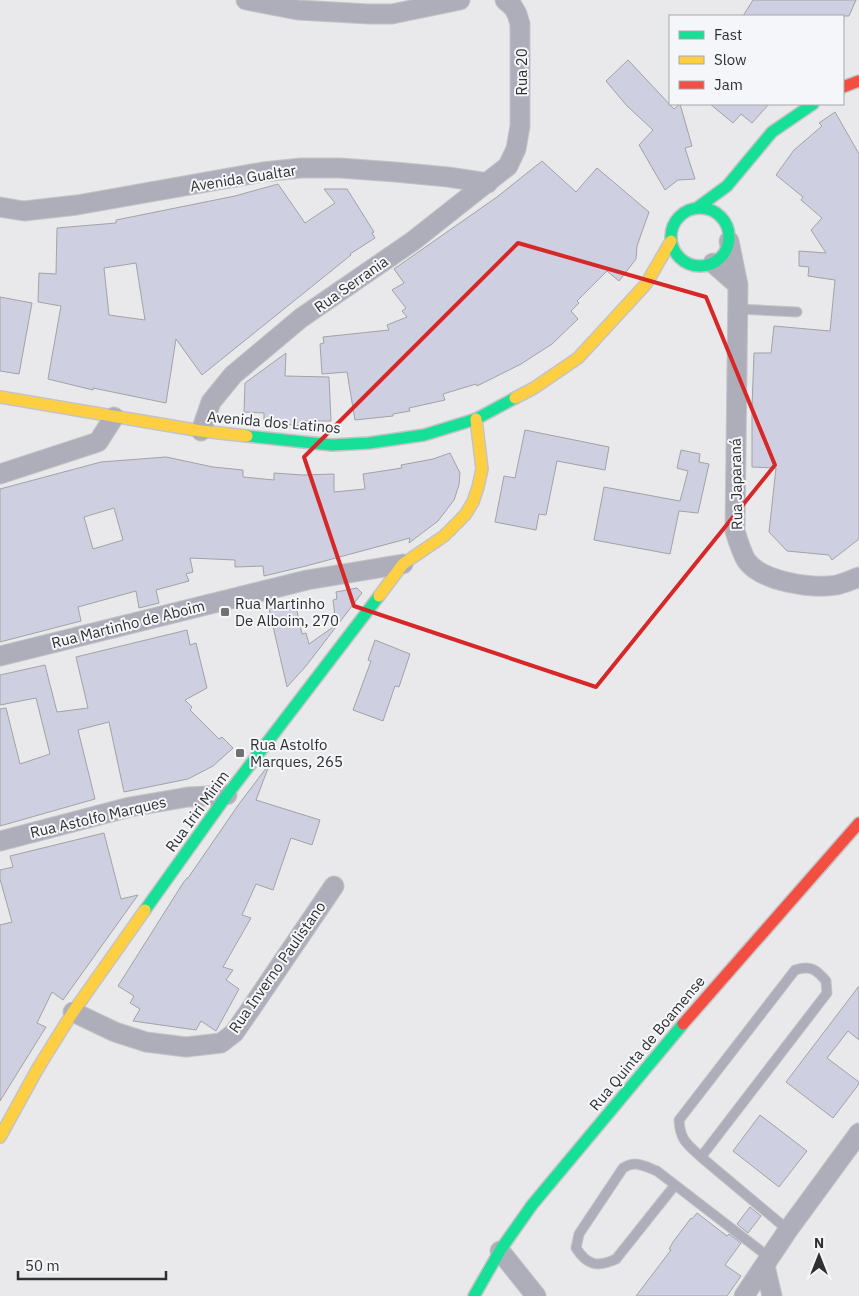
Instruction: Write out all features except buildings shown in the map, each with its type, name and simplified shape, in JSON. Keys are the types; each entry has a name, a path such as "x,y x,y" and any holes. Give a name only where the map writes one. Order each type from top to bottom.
{"street":[{"path":"246,0 298,10 368,14 392,14 460,0"},
{"name":"Rua 20","path":"505,0 513,7 520,24 520,126 516,149"},
{"path":"844,87 859,81"},
{"name":"Avenida dos Latinos","path":"0,397 201,431 332,445 369,443 424,435 476,419 534,388 578,358 646,284 671,241 671,232 679,216 687,210 697,208 727,186 772,132 812,105"},
{"name":"Rua Serrania","path":"201,431 211,402 233,375 301,318 412,241 488,184 508,166 516,149"},
{"name":"Avenida Gualtar","path":"0,207 24,211 77,205 263,172 301,168 340,168 395,172 448,177 488,184"},
{"path":"679,272 720,258 726,250 728,232 727,186"},
{"path":"697,208 705,208 721,216 728,232"},
{"name":"Rua Japaraná","path":"728,232 738,285 735,531 740,548 747,562 762,573 792,583 814,586 837,585 859,577"},
{"path":"671,241 677,256 686,263 704,264 738,285"},
{"name":"Avenida dos Latinos","path":"646,284 662,278"},
{"path":"0,474 98,442 114,417"},
{"name":"Rua Iriri Mirim","path":"0,1137 38,1068 74,1012 226,795 403,564 439,540 460,523 476,498 482,468 476,419"},
{"name":"Rua Martinho de Aboim","path":"0,656 307,580 403,564"},
{"name":"Rua Astolfo Marques","path":"0,841 130,807 188,797 226,795"},
{"name":"Rua Quinta de Boamense","path":"474,1296 500,1251 534,1203 657,1052 743,952 859,824"},
{"name":"Rua Inverno Paulistano","path":"74,1012 115,1032 146,1042 186,1047 220,1043 234,1033 334,886"},
{"path":"744,1296 788,1230 859,1133"},
{"path":"500,1251 536,1296"},
{"path":"767,1262 772,1296"}],"lane":[{"path":"738,309 797,312"},
{"path":"701,1157 827,993 826,981 812,968 804,967 795,970 679,1120 680,1133 684,1142 701,1157 788,1230"},
{"path":"675,1185 616,1259 606,1264 593,1264 582,1258 576,1248 579,1234 623,1168 629,1164 637,1163 657,1171 675,1185 767,1262"}],"highlighted area":[{"path":"518,243 706,297 775,465 596,687 354,606 304,457"}],"traffic: fast":[{"path":"697,208 727,186 772,132 812,105"},
{"path":"694,208 706,208 721,216 729,231 729,237 729,243 721,258 706,266 694,266 679,258 671,243 671,231 679,216 694,208"},
{"path":"247,436 332,445 369,443 424,435 476,419 515,398"},
{"path":"145,910 227,795 379,596"},
{"path":"474,1296 501,1249 532,1205 683,1024"}],"traffic: slow":[{"path":"515,398 534,388 578,358 646,284 671,241"},
{"path":"0,397 201,431 247,436"},
{"path":"379,596 403,564 444,536 465,515 473,502 482,469 476,419"},
{"path":"0,1137 38,1068 73,1012 145,910"}],"traffic: jam":[{"path":"844,87 859,81"},
{"path":"683,1024 859,823"}],"place":[{"name":"Rua Martinho De Alboim, 270","path":"225,612"},
{"name":"Rua Astolfo Marques, 265","path":"240,753"}]}
